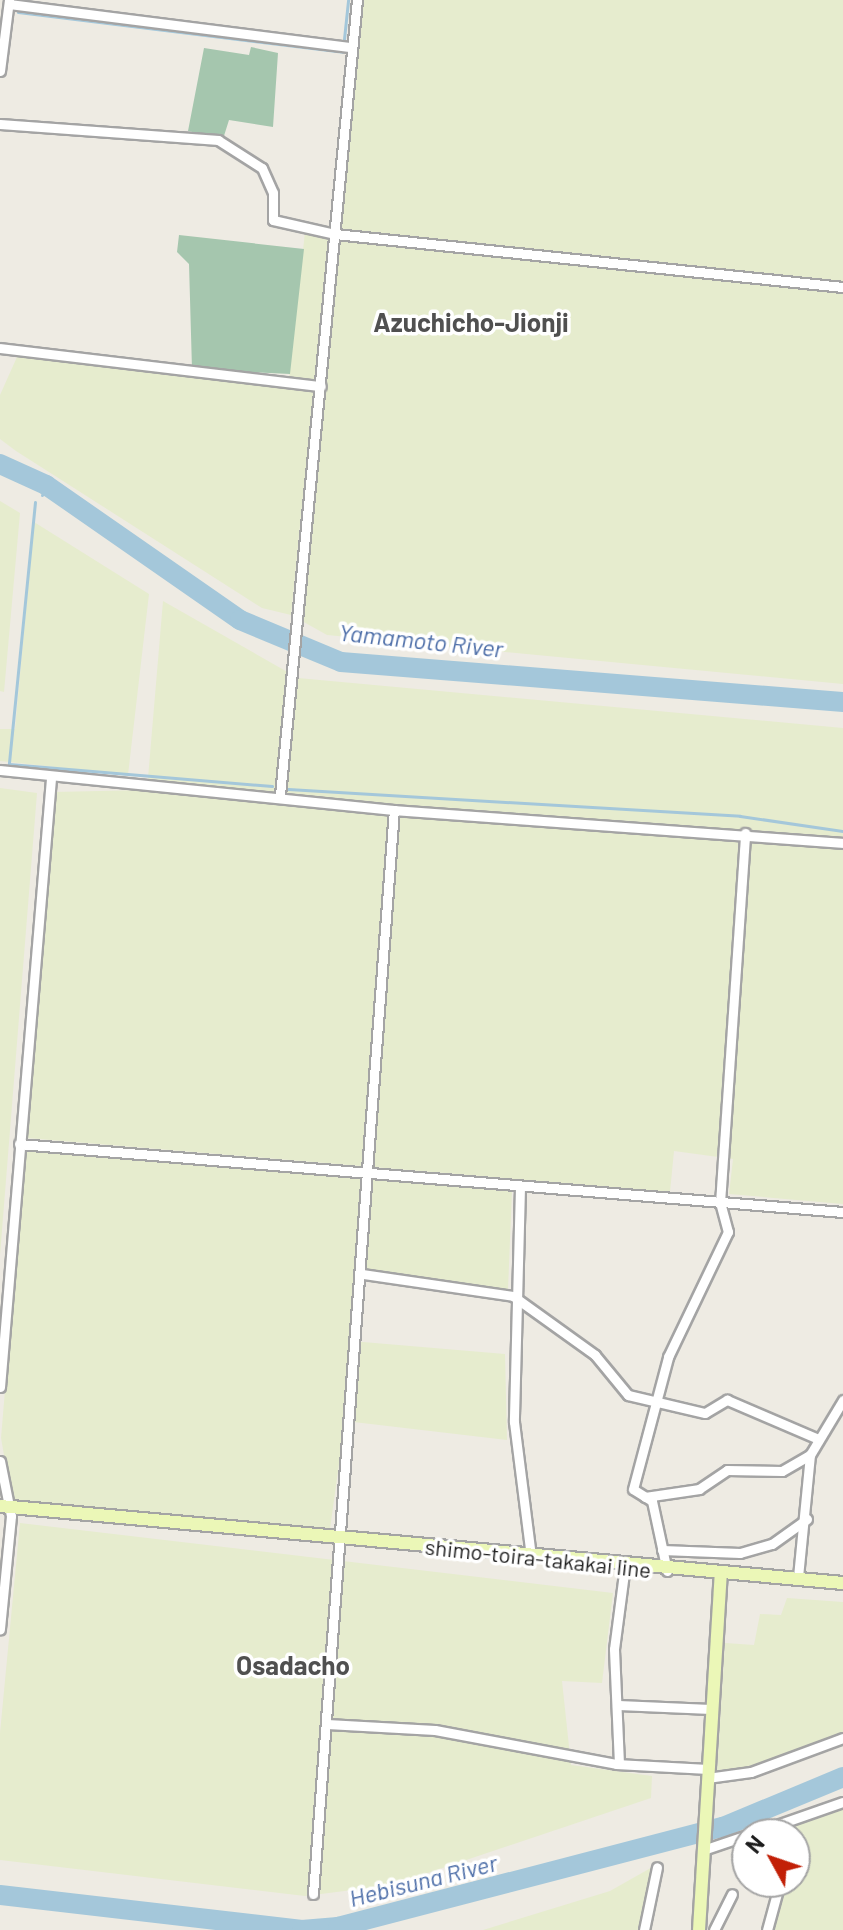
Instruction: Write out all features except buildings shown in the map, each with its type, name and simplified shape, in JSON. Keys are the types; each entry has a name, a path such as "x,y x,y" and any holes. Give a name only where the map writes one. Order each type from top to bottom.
{"main road":[{"name":"shimo-toira-takakai line","path":"5,1507 667,1571 798,1577 843,1583"},
{"path":"699,1930 721,1574"}],"street":[{"path":"280,795 321,386 349,47 357,0"},
{"path":"0,71 9,2 349,47"},
{"path":"0,124 218,140 262,168 273,193 273,220 335,234 843,287"},
{"path":"0,348 321,386"},
{"path":"0,770 51,779 280,795 394,810 745,833 843,843"},
{"path":"0,1387 51,779"},
{"path":"313,1894 344,1538 394,810"},
{"path":"667,1571 645,1497 633,1489 654,1400 691,1300 722,1257 728,1232 720,1203 745,833"},
{"path":"19,1144 843,1212"},
{"path":"520,1187 513,1296 514,1422 531,1556"},
{"path":"363,1274 513,1296 595,1355 628,1395 705,1413 727,1400 816,1438"},
{"path":"798,1577 807,1519 810,1455 816,1438 843,1400"},
{"path":"645,1497 699,1489 727,1470 782,1471 810,1455"},
{"path":"0,1461 5,1507 0,1629"},
{"path":"662,1550 740,1553 772,1544 807,1519"},
{"path":"721,1574 740,1553"},
{"path":"619,1764 614,1649 625,1566"},
{"path":"617,1705 712,1709"},
{"path":"327,1724 435,1730 619,1764 708,1774 751,1772 843,1738"},
{"path":"806,1818 843,1802"},
{"path":"703,1850 731,1841"},
{"path":"644,1930 657,1867"},
{"path":"714,1930 731,1896"},
{"path":"767,1930 776,1898"}],"green space":[{"path":"362,0 843,0 843,684 327,635 302,621"},
{"path":"251,47 278,53 273,127 229,120 223,139 188,131 204,48 249,55"},
{"path":"305,232 329,238 291,615 262,608 0,439 0,395 17,357 288,388"},
{"path":"179,235 304,249 290,374 192,369 189,264 177,252"},
{"path":"0,501 20,513 4,692 0,691"},
{"path":"34,522 149,594 128,775 0,761 0,729 15,729"},
{"path":"163,601 298,678 843,728 843,1204 729,1194 733,1159 674,1151 670,1192 27,1138 53,792 147,790"},
{"path":"0,788 37,793 0,1255"},
{"path":"25,1151 512,1191 508,1290 356,1272 351,1341 505,1354 507,1440 345,1421 330,1529 12,1501 1,1438"},
{"path":"20,1523 613,1593 602,1683 562,1681 571,1765 652,1776 651,1798 392,1885 305,1896 0,1860 0,1733"},
{"path":"787,1598 843,1602 843,1734 764,1766 717,1770 725,1643 754,1645 760,1614 781,1615"},
{"path":"843,1808 843,1930 762,1930 773,1898 811,1898 811,1820"},
{"path":"656,1865 642,1930 483,1930 610,1891"}],"waterway":[{"path":"344,39 348,0"},
{"path":"18,12 343,52"},
{"name":"Yamamoto River","path":"0,464 46,485 240,620 341,662 843,702"},
{"path":"42,495 46,485"},
{"path":"35,502 9,764 272,786"},
{"path":"288,789 740,816 843,831"},
{"name":"Hebisuna River","path":"0,1895 302,1930 338,1927 723,1827 843,1777"}],"district":[{"name":"Azuchicho-Jionji","path":"471,322"},
{"name":"Osadacho","path":"293,1665"}]}
